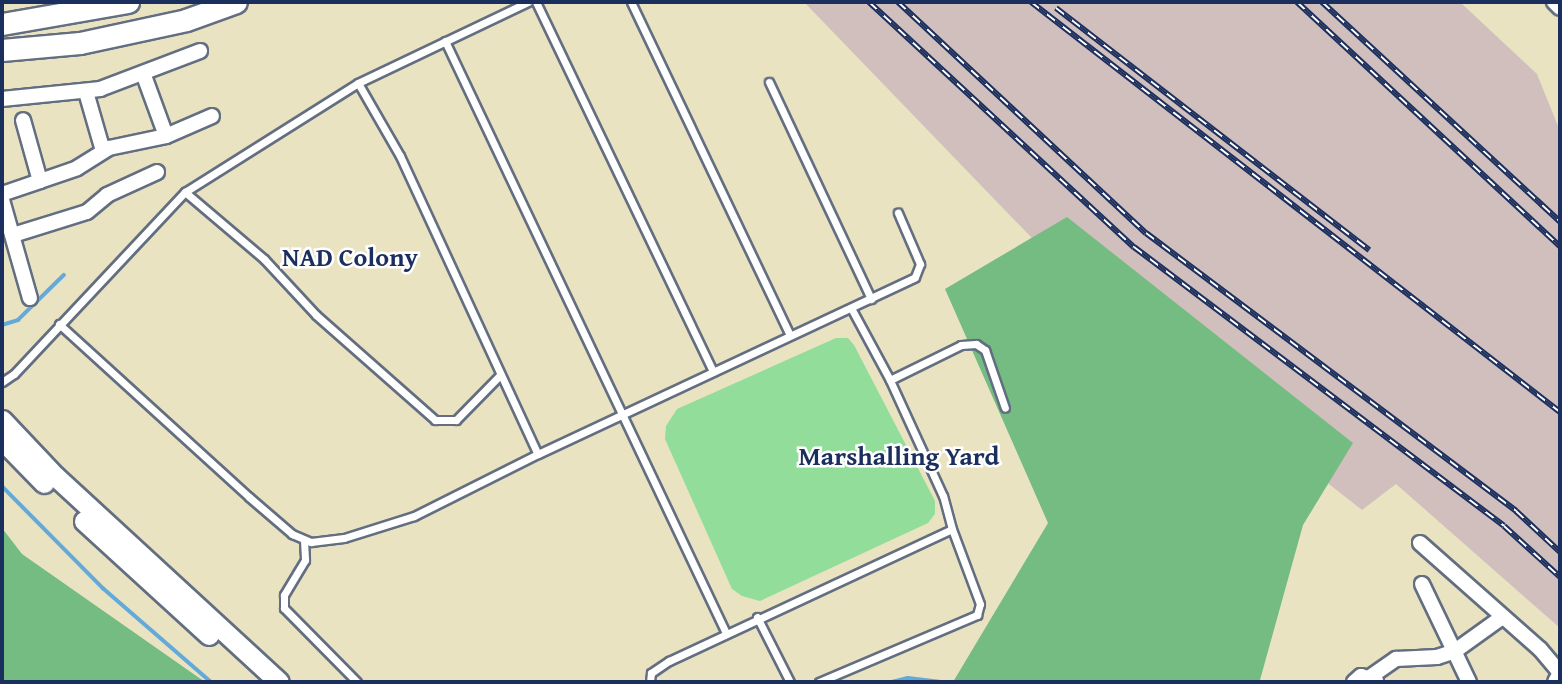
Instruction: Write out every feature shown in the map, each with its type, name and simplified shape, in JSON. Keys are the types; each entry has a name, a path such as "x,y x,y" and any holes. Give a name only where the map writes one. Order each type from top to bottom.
{"main road":[{"path":"2,24 128,2"},
{"path":"2,50 80,43 186,20 236,2"}],"street":[{"path":"2,99 86,92 200,51"},
{"path":"143,73 166,136"},
{"path":"86,92 103,150"},
{"path":"2,194 76,168 103,150 166,136 212,116"},
{"path":"23,120 40,181"},
{"path":"13,235 87,212 107,195 157,172"},
{"path":"2,200 30,298"},
{"path":"2,420 55,476 279,682"},
{"path":"2,440 262,682"},
{"path":"1420,543 1558,669 1555,682"},
{"path":"1422,584 1469,682"},
{"path":"1354,682 1361,676 1375,680 1396,659 1437,657 1455,651 1501,618"}],"lane":[{"path":"2,382 185,192 358,83 528,2"},
{"path":"536,2 713,372"},
{"path":"631,2 790,335"},
{"path":"445,41 726,633"},
{"path":"769,82 871,299"},
{"path":"358,83 400,156 538,454"},
{"path":"185,192 264,259 316,315 435,419 456,420 500,375"},
{"path":"59,324 249,497 304,540 344,538 414,516 538,454 871,299 919,272 920,264 898,213"},
{"path":"819,682 977,615 980,604 951,529 943,496 890,380 851,308"},
{"path":"890,380 961,345 976,344 985,350 1005,408"},
{"path":"650,682 651,673 668,661 757,617 951,529"},
{"path":"304,540 305,560 284,595 284,608 357,682"},
{"path":"757,617 790,682"}],"shaded area":[{"path":"804,2 1460,2 1537,74 1560,131 1560,628 1396,484 1362,510 1084,292"}],"green space":[{"path":"1067,217 1353,443 1303,525 1260,680 953,682 1048,523 945,289"},
{"path":"836,338 848,338 854,345 935,501 935,514 928,523 760,601 742,596 732,589 665,439 666,426 677,409"},
{"path":"2,528 22,554 205,682 2,682"}],"waterway":[{"path":"2,325 18,320 64,275"},
{"path":"2,486 103,588 211,682"},
{"path":"892,682 908,678 939,682"}],"railway":[{"path":"869,2 1134,247 1504,526 1560,577"},
{"path":"898,2 1146,233 1516,511 1560,552"},
{"path":"1031,2 1560,412"},
{"path":"1297,2 1560,246"},
{"path":"1322,2 1560,222"},
{"path":"1056,8 1369,250"}],"district":[{"name":"NAD Colony","path":"350,257"},
{"name":"Marshalling Yard","path":"899,456"}]}
